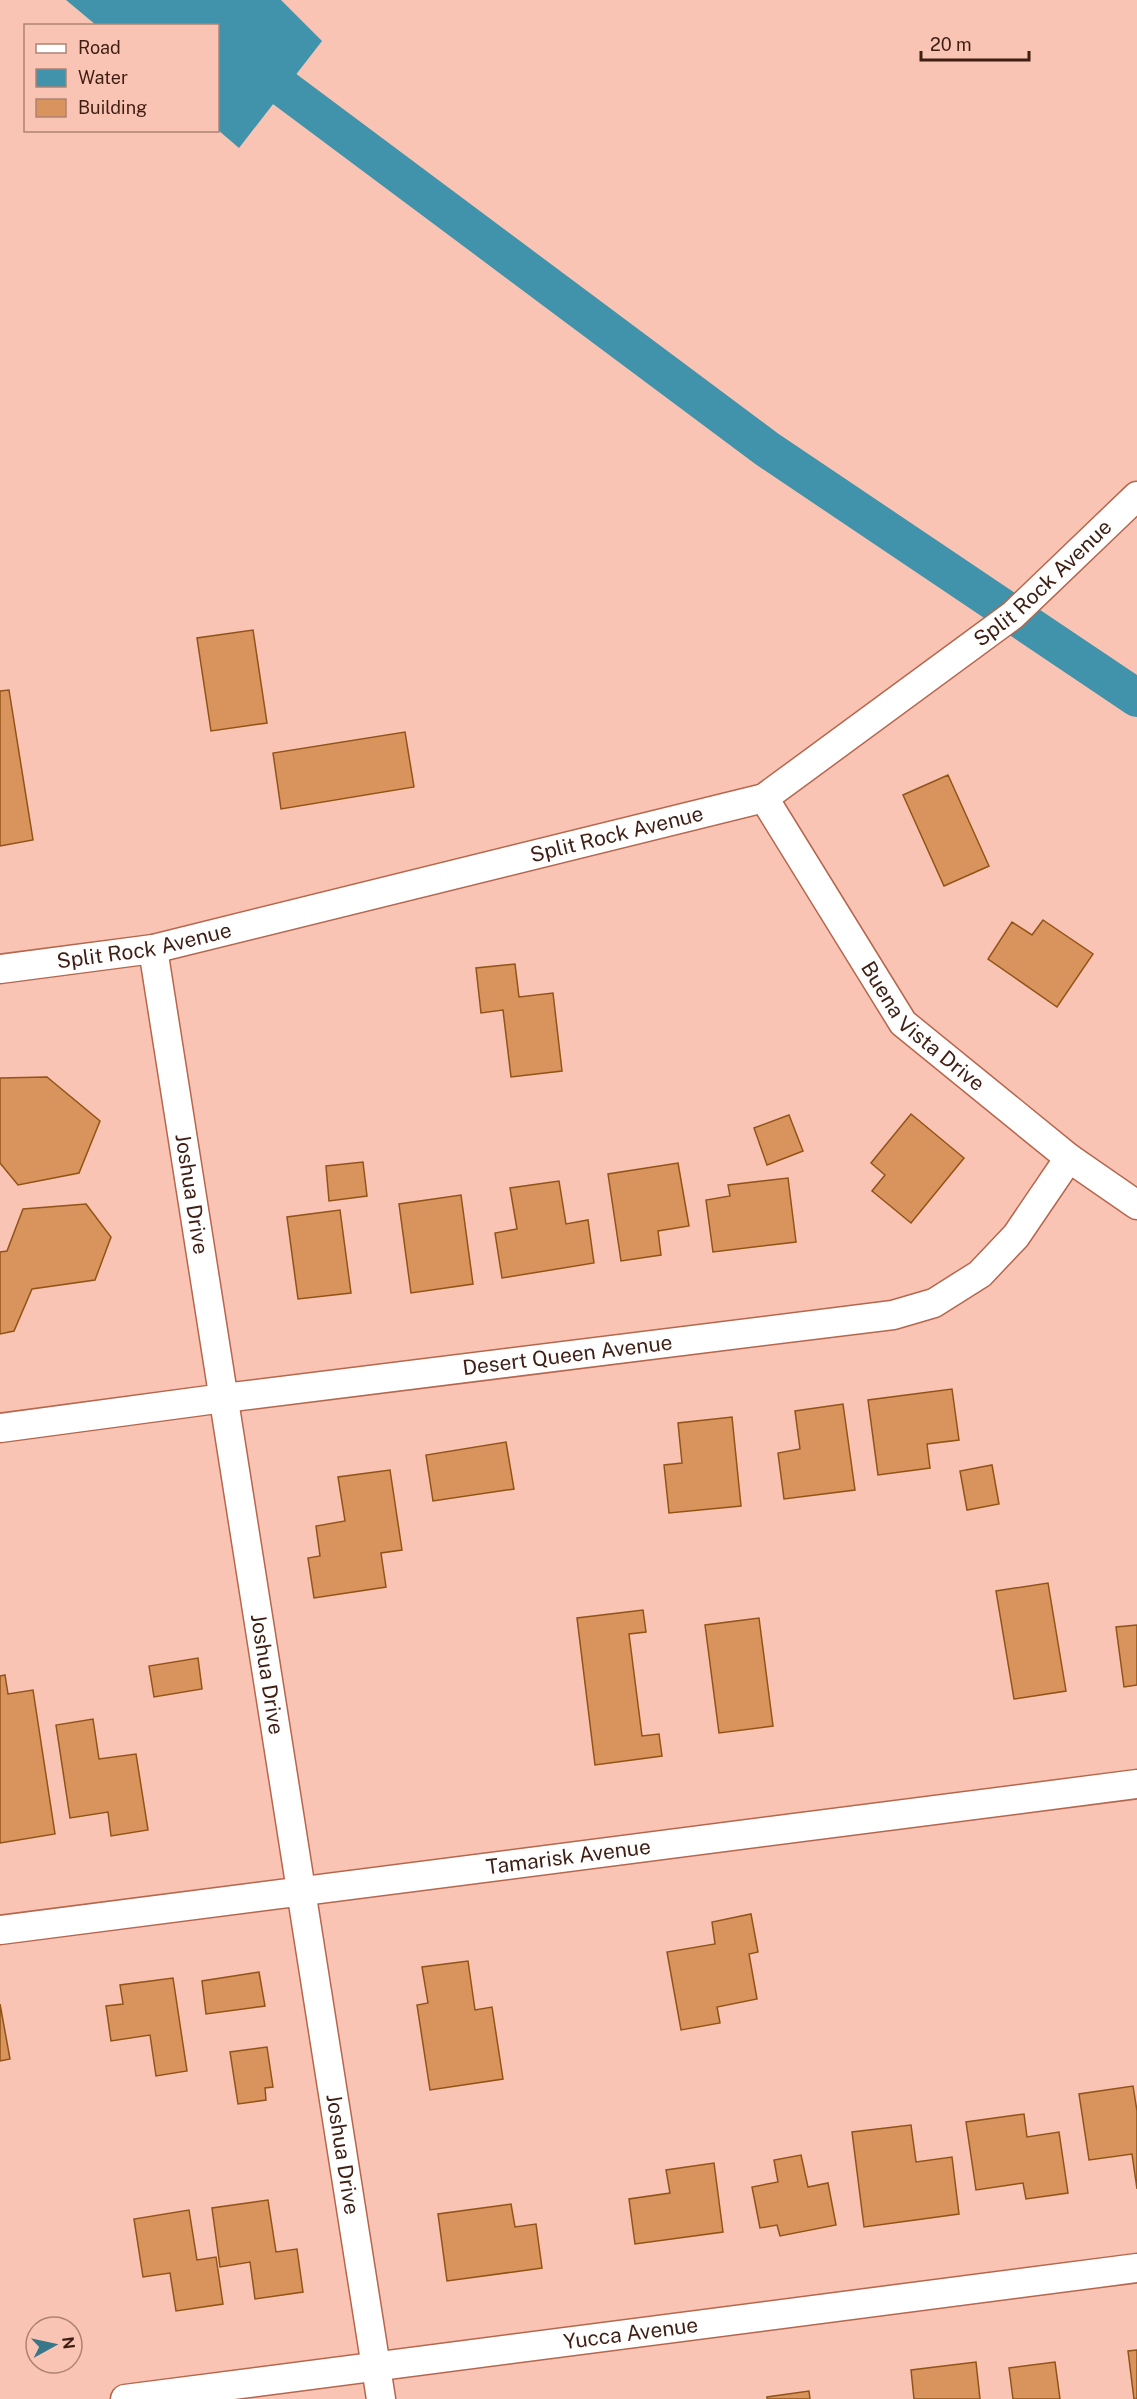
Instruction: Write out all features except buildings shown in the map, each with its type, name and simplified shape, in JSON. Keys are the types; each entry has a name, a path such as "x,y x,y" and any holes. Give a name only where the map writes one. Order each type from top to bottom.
{"street":[{"name":"Split Rock Avenue","path":"0,969 153,949 764,798 1014,615 1137,496"},
{"name":"Buena Vista Drive","path":"764,798 903,1023 1069,1158 1137,1205"},
{"name":"Joshua Drive","path":"153,949 381,2399"},
{"name":"Desert Queen Avenue","path":"0,1428 893,1315 934,1303 981,1274 1016,1236 1069,1158"},
{"name":"Tamarisk Avenue","path":"0,1930 1137,1784"},
{"name":"Yucca Avenue","path":"125,2399 1137,2268"}],"water":[{"path":"66,0 281,0 322,41 239,148 219,131 219,24 95,24"}],"waterway":[{"path":"219,35 286,90 767,449 1137,698"}]}
